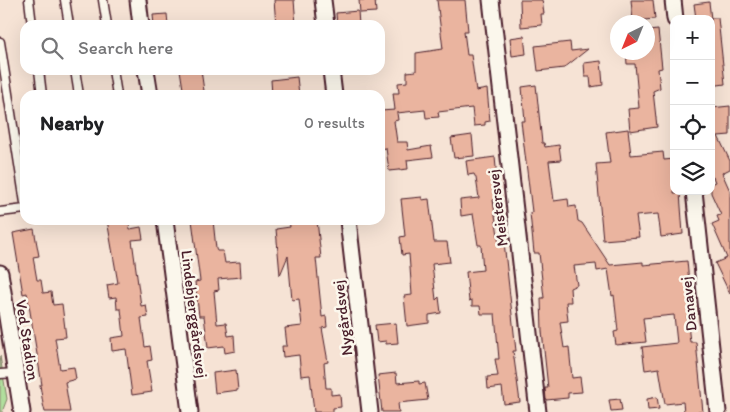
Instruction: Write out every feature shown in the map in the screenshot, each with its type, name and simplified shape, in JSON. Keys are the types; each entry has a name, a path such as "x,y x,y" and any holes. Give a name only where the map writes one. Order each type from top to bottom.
{"street":[{"path":"138,0 140,20"},
{"path":"323,0 325,20"},
{"name":"Meistersvej","path":"491,0 538,412"},
{"path":"673,0 675,15"},
{"path":"147,75 149,90"},
{"path":"332,75 333,90"},
{"name":"Danavej","path":"694,195 718,412"},
{"name":"Lindebjerggårdsvej","path":"167,225 190,412"},
{"name":"Nygårdsvej","path":"349,225 370,412"},
{"name":"Ved Stadion","path":"0,273 22,412"}],"lane":[{"path":"29,0 31,20"},
{"path":"65,0 68,20"},
{"path":"103,0 106,20"},
{"path":"0,42 20,171"},
{"path":"40,75 41,90"},
{"path":"77,75 78,90"},
{"path":"114,75 115,90"},
{"path":"0,212 20,210"},
{"path":"0,374 16,373"}],"green space":[{"path":"0,356 7,399 2,412 0,412"}],"building":[{"path":"274,0 294,0 296,20 276,20"},
{"path":"359,0 375,0 376,12 360,13"},
{"path":"437,0 465,0 468,31 464,31 467,55 471,55 476,91 487,89 490,121 485,122 485,125 474,126 472,108 438,112 439,117 426,118 425,110 397,113 398,120 394,121 397,142 407,142 408,150 431,146 433,157 407,160 408,169 389,171 385,148 385,111 395,110 393,93 399,93 398,83 407,82 407,72 416,71 416,53 443,49"},
{"path":"520,0 542,0 544,14 541,14 542,25 521,27"},
{"path":"631,0 653,0 655,15 632,15"},
{"path":"709,2 711,15 695,15 694,4"},
{"path":"358,11 359,20 337,20 336,13"},
{"path":"167,14 168,20 154,20 153,15"},
{"path":"715,18 718,18 725,84 715,85"},
{"path":"655,30 658,30 662,68 658,69 660,88 653,91 657,127 630,131 628,109 639,108 635,64 627,64 627,60 655,60"},
{"path":"524,36 526,54 512,56 510,38"},
{"path":"570,42 571,51 588,49 564,68 538,71 535,46"},
{"path":"601,61 603,85 591,87 590,77 585,77 584,63"},
{"path":"181,75 202,75 204,90 183,90"},
{"path":"297,77 298,90 272,90 271,80"},
{"path":"536,85 542,143 544,143 545,147 559,145 561,160 549,161 554,201 568,199 569,207 576,206 578,221 582,223 610,265 643,262 643,265 687,261 692,315 687,316 690,342 696,342 703,412 684,412 683,402 665,404 659,368 645,370 642,347 677,343 674,315 643,318 646,342 616,345 614,332 618,331 614,295 612,296 608,269 597,271 596,264 574,266 577,285 570,288 571,302 566,302 568,321 560,322 564,348 569,347 572,378 580,377 582,392 568,393 568,398 546,400 545,388 548,388 542,331 541,298 544,298 539,253 534,253 530,213 532,212 521,121 525,121 522,87"},
{"path":"730,106 730,135 718,136 730,161 730,169 722,173 730,191 730,294 715,263 727,258 712,224 719,221 717,216 721,215 712,195 715,195 715,108"},
{"path":"628,129 631,155 663,152 664,160 670,159 670,195 680,195 683,234 661,237 658,214 636,216 639,237 603,240 596,164 610,163 606,132"},
{"path":"472,135 474,156 454,158 451,138"},
{"path":"495,157 499,200 493,200 499,243 504,242 516,351 513,351 520,402 504,404 502,387 488,389 487,377 498,376 495,359 499,359 495,314 481,314 480,306 472,306 472,300 469,301 466,272 483,270 481,245 478,245 473,214 461,216 460,200 479,198 476,178 474,174 468,175 466,161"},
{"path":"422,197 422,200 429,199 434,242 447,242 450,262 432,264 436,300 439,297 441,313 429,315 429,323 407,326 404,296 412,295 409,254 402,255 400,237 405,236 401,199"},
{"path":"108,225 129,225 130,229 141,227 143,239 132,240 141,306 146,305 148,317 141,318 145,347 150,346 152,360 147,361 152,392 132,395 126,349 112,351 111,338 124,336 121,309 117,309 116,297 109,298 107,285 118,283"},
{"path":"193,225 214,225 216,249 217,251 223,251 225,263 240,262 241,277 218,279 219,290 214,291 217,324 226,323 228,336 234,335 235,351 225,353 224,346 208,348 204,316 199,316 195,282 200,281"},
{"path":"290,225 318,225 321,258 316,258 322,317 326,316 327,327 322,328 328,362 324,363 326,388 331,388 331,395 340,394 341,407 333,408 333,412 314,412 310,375 301,376 299,355 283,357 282,346 287,346 285,328 302,326 299,299 292,300 288,256 280,275 276,229 290,227"},
{"path":"34,229 39,256 33,257 37,280 41,280 43,293 51,292 53,305 62,304 66,337 55,338 60,369 74,367 76,379 65,382 70,412 45,412 43,404 40,385 42,385 27,293 23,294 13,233"},
{"path":"396,323 398,343 386,344 386,341 377,342 375,325"},
{"path":"236,370 238,390 215,393 213,373"},
{"path":"396,373 397,383 419,381 419,384 425,383 428,400 398,403 399,412 382,412 378,375"},
{"path":"657,397 659,409 648,410 647,399"},
{"path":"620,399 622,410 611,411 609,400"}]}
